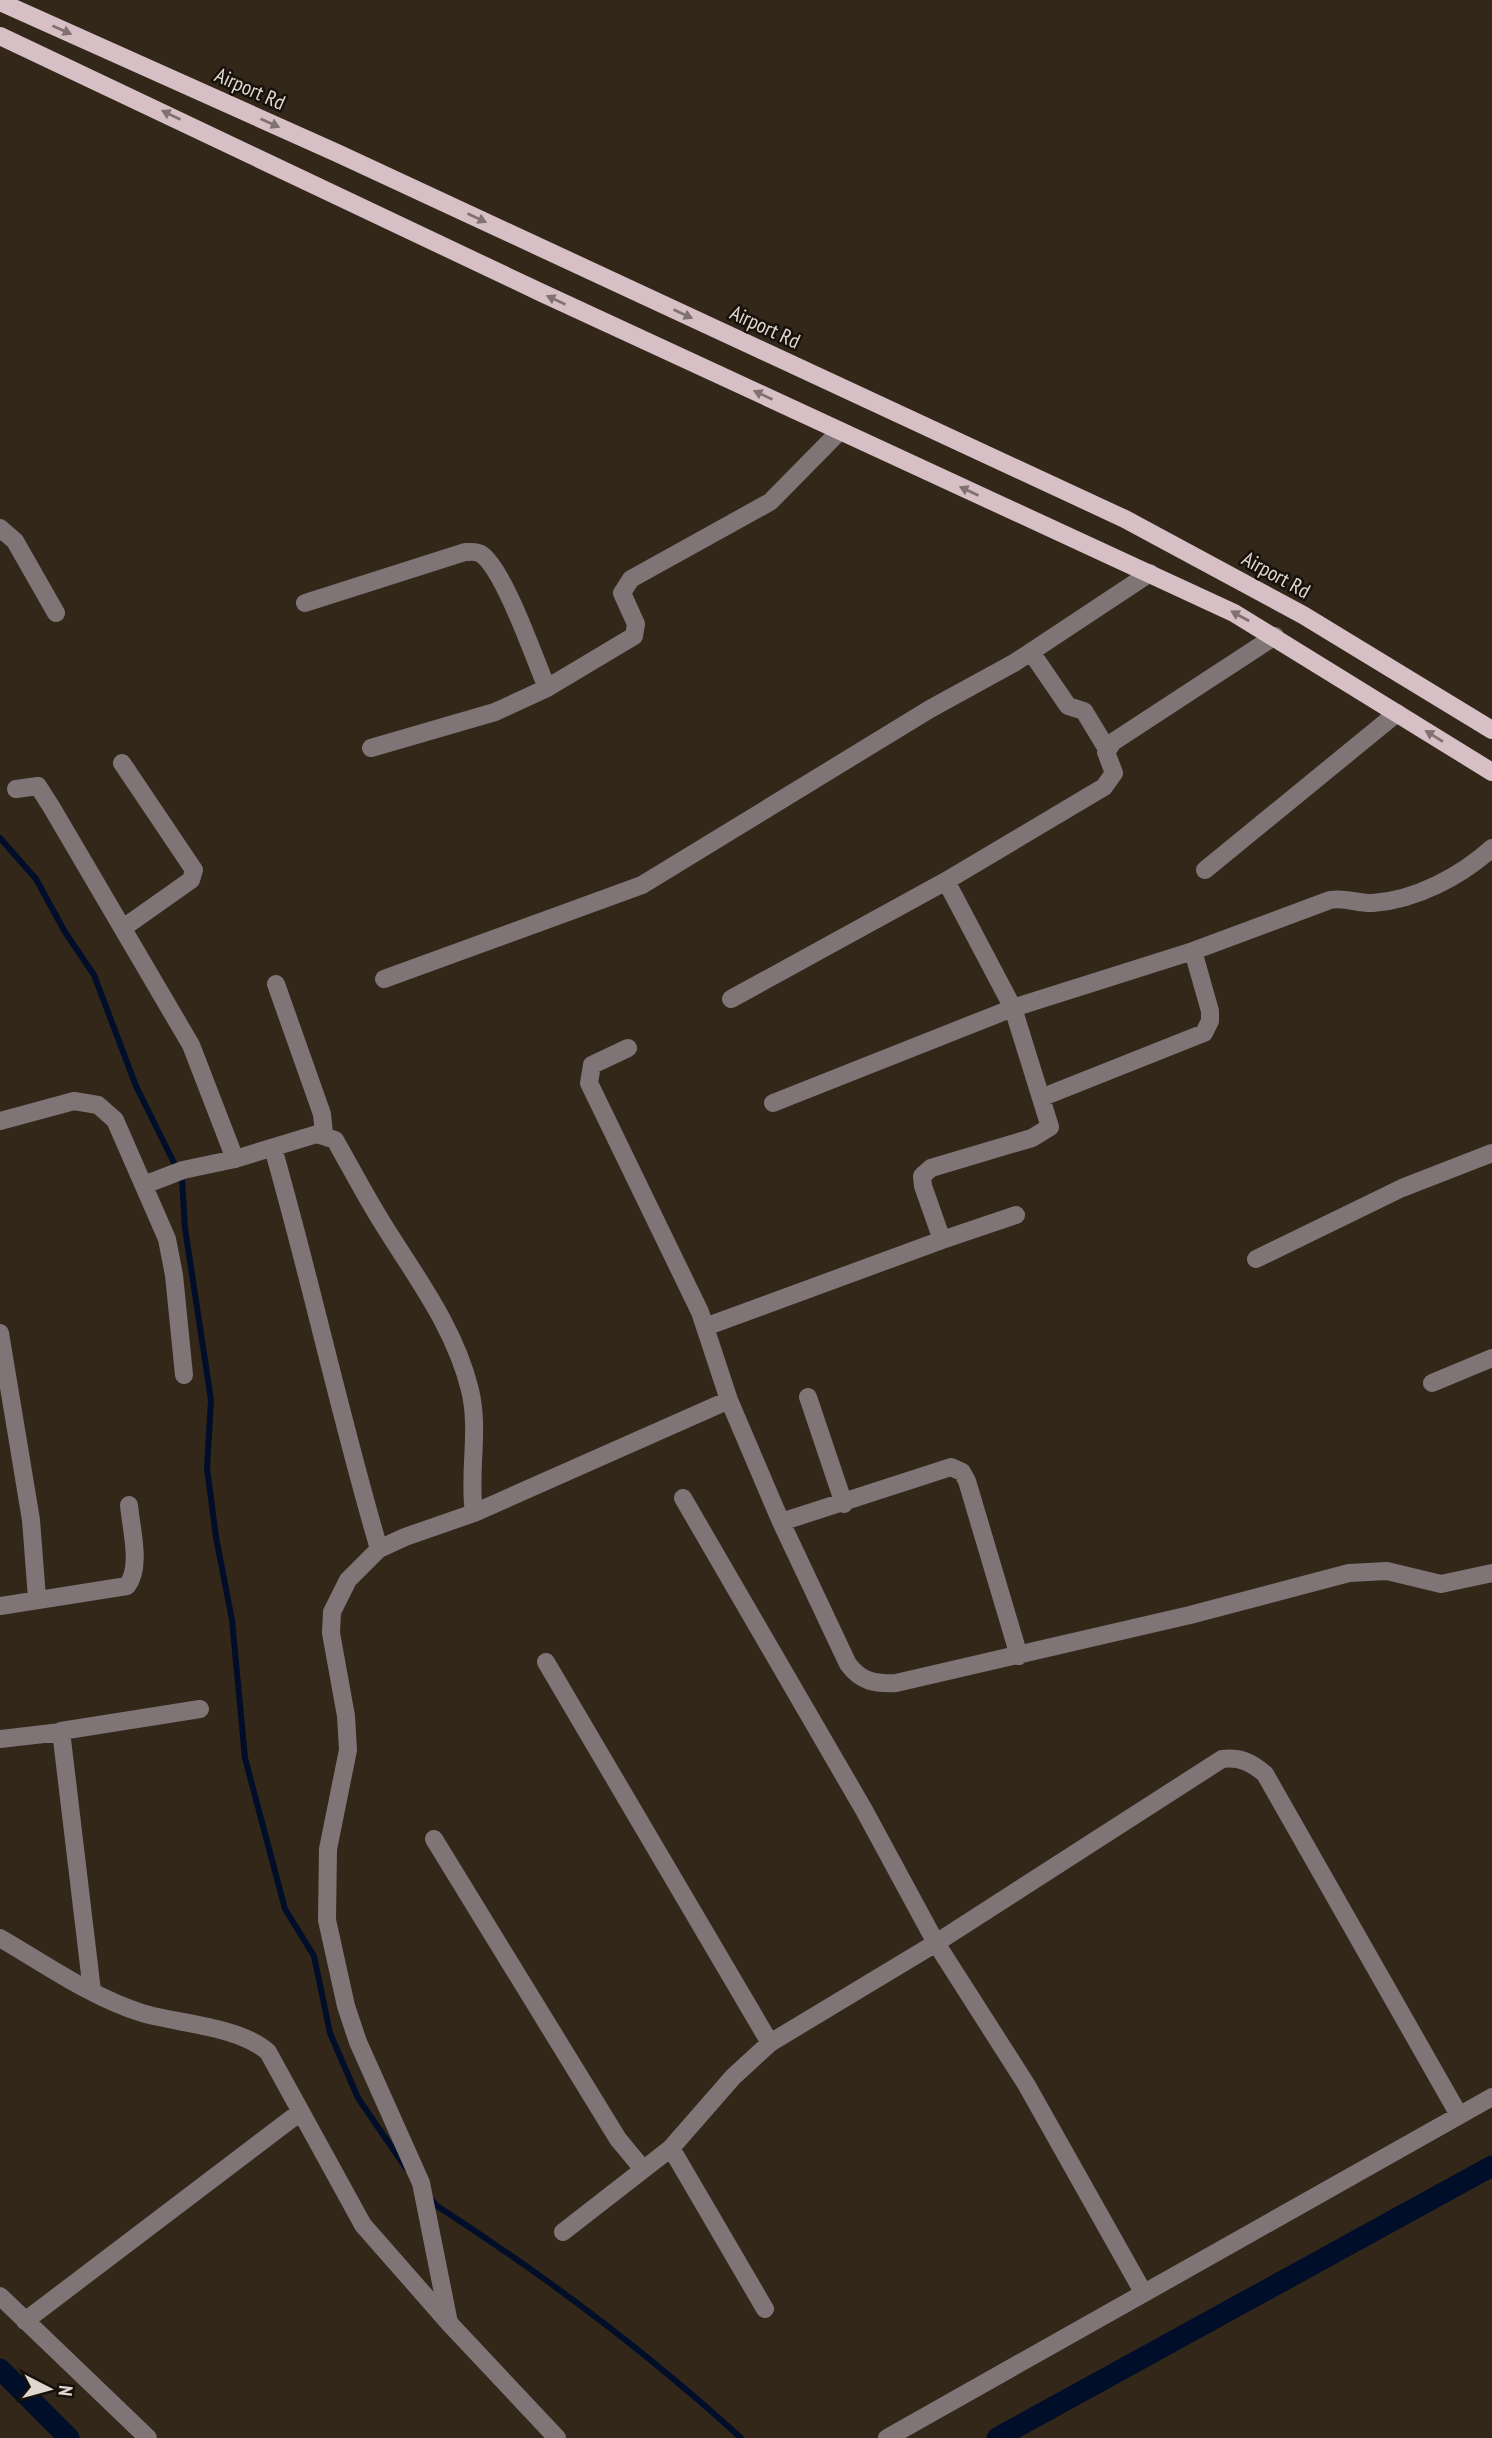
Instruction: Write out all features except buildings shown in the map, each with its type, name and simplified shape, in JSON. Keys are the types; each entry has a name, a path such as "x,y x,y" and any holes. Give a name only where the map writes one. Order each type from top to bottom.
{"main road":[{"name":"Airport Rd","path":"0,2 350,159 1125,519 1303,615 1492,730"},
{"path":"0,36 840,431 1150,573 1275,636 1492,772"}],"street":[{"path":"371,748 495,712 547,688 634,636 636,624 622,593 631,579 770,502 840,431"},
{"path":"0,528 15,541 56,613"},
{"path":"306,603 465,552 482,554 496,573 516,613 547,688"},
{"path":"384,979 642,884 930,709 1031,652 1150,573"},
{"path":"731,999 946,881 1104,787 1114,773 1106,757 1107,749 1113,742 1275,636"},
{"path":"1031,652 1068,706 1084,711 1107,749"},
{"path":"1205,870 1397,713"},
{"path":"122,763 194,870 191,880 122,928"},
{"path":"16,789 33,785 41,789 201,1064 235,1159"},
{"path":"773,1102 1013,1008 1193,951 1330,900 1346,898 1361,903 1375,903 1430,887 1463,872 1492,848"},
{"path":"942,1240 922,1186 925,1171 943,1163 1045,1133 1050,1121 1013,1008 946,881"},
{"path":"1042,1097 1204,1032 1210,1021 1210,1011 1193,951"},
{"path":"276,984 322,1114 324,1134"},
{"path":"628,1048 592,1065 589,1083 700,1312 729,1400 781,1522 855,1674 875,1684 896,1683 1190,1615 1349,1573 1387,1571 1441,1584 1492,1573"},
{"path":"0,1121 59,1103 88,1101 98,1105 115,1120 148,1183 172,1259 184,1375"},
{"path":"148,1183 183,1170 235,1159 324,1134 335,1140 449,1333 470,1391 474,1513"},
{"path":"273,1148 309,1274 349,1445 379,1549"},
{"path":"1256,1259 1402,1188 1492,1153"},
{"path":"705,1327 1016,1215"},
{"path":"0,1333 31,1520 37,1598"},
{"path":"1432,1383 1492,1358"},
{"path":"808,1397 844,1504"},
{"path":"449,2323 421,2183 358,2042 346,2006 327,1920 328,1849 348,1751 346,1716 331,1633 332,1612 348,1580 379,1549 474,1513 729,1400"},
{"path":"781,1522 844,1504 951,1467 962,1472 1018,1656"},
{"path":"683,1498 864,1811 936,1943 1026,2084 1143,2292"},
{"path":"0,1606 37,1598 89,1594 127,1586 133,1578 135,1566 128,1505"},
{"path":"546,1662 770,2043"},
{"path":"0,1739 61,1732 200,1709"},
{"path":"61,1732 92,1992"},
{"path":"563,2232 671,2148 733,2077 770,2043 936,1943 1222,1759 1235,1758 1252,1763 1265,1774 1458,2115"},
{"path":"434,1839 618,2139 642,2168"},
{"path":"0,1938 92,1992 140,2012 245,2038 261,2045 275,2061 299,2113 363,2225 449,2323 557,2438"},
{"path":"887,2438 1492,2096"},
{"path":"25,2321 299,2113"},
{"path":"671,2148 765,2309"},
{"path":"0,2296 148,2438"}],"waterway":[{"path":"0,838 36,879 65,932 94,975 136,1086 182,1179 185,1228 211,1400 207,1468 216,1537 232,1620 245,1758 285,1909 314,1956 330,2033 358,2098 406,2168"},
{"path":"997,2438 1492,2166"},
{"path":"430,2198 437,2206 594,2316 669,2375 741,2438"},
{"path":"0,2369 69,2438"}]}
